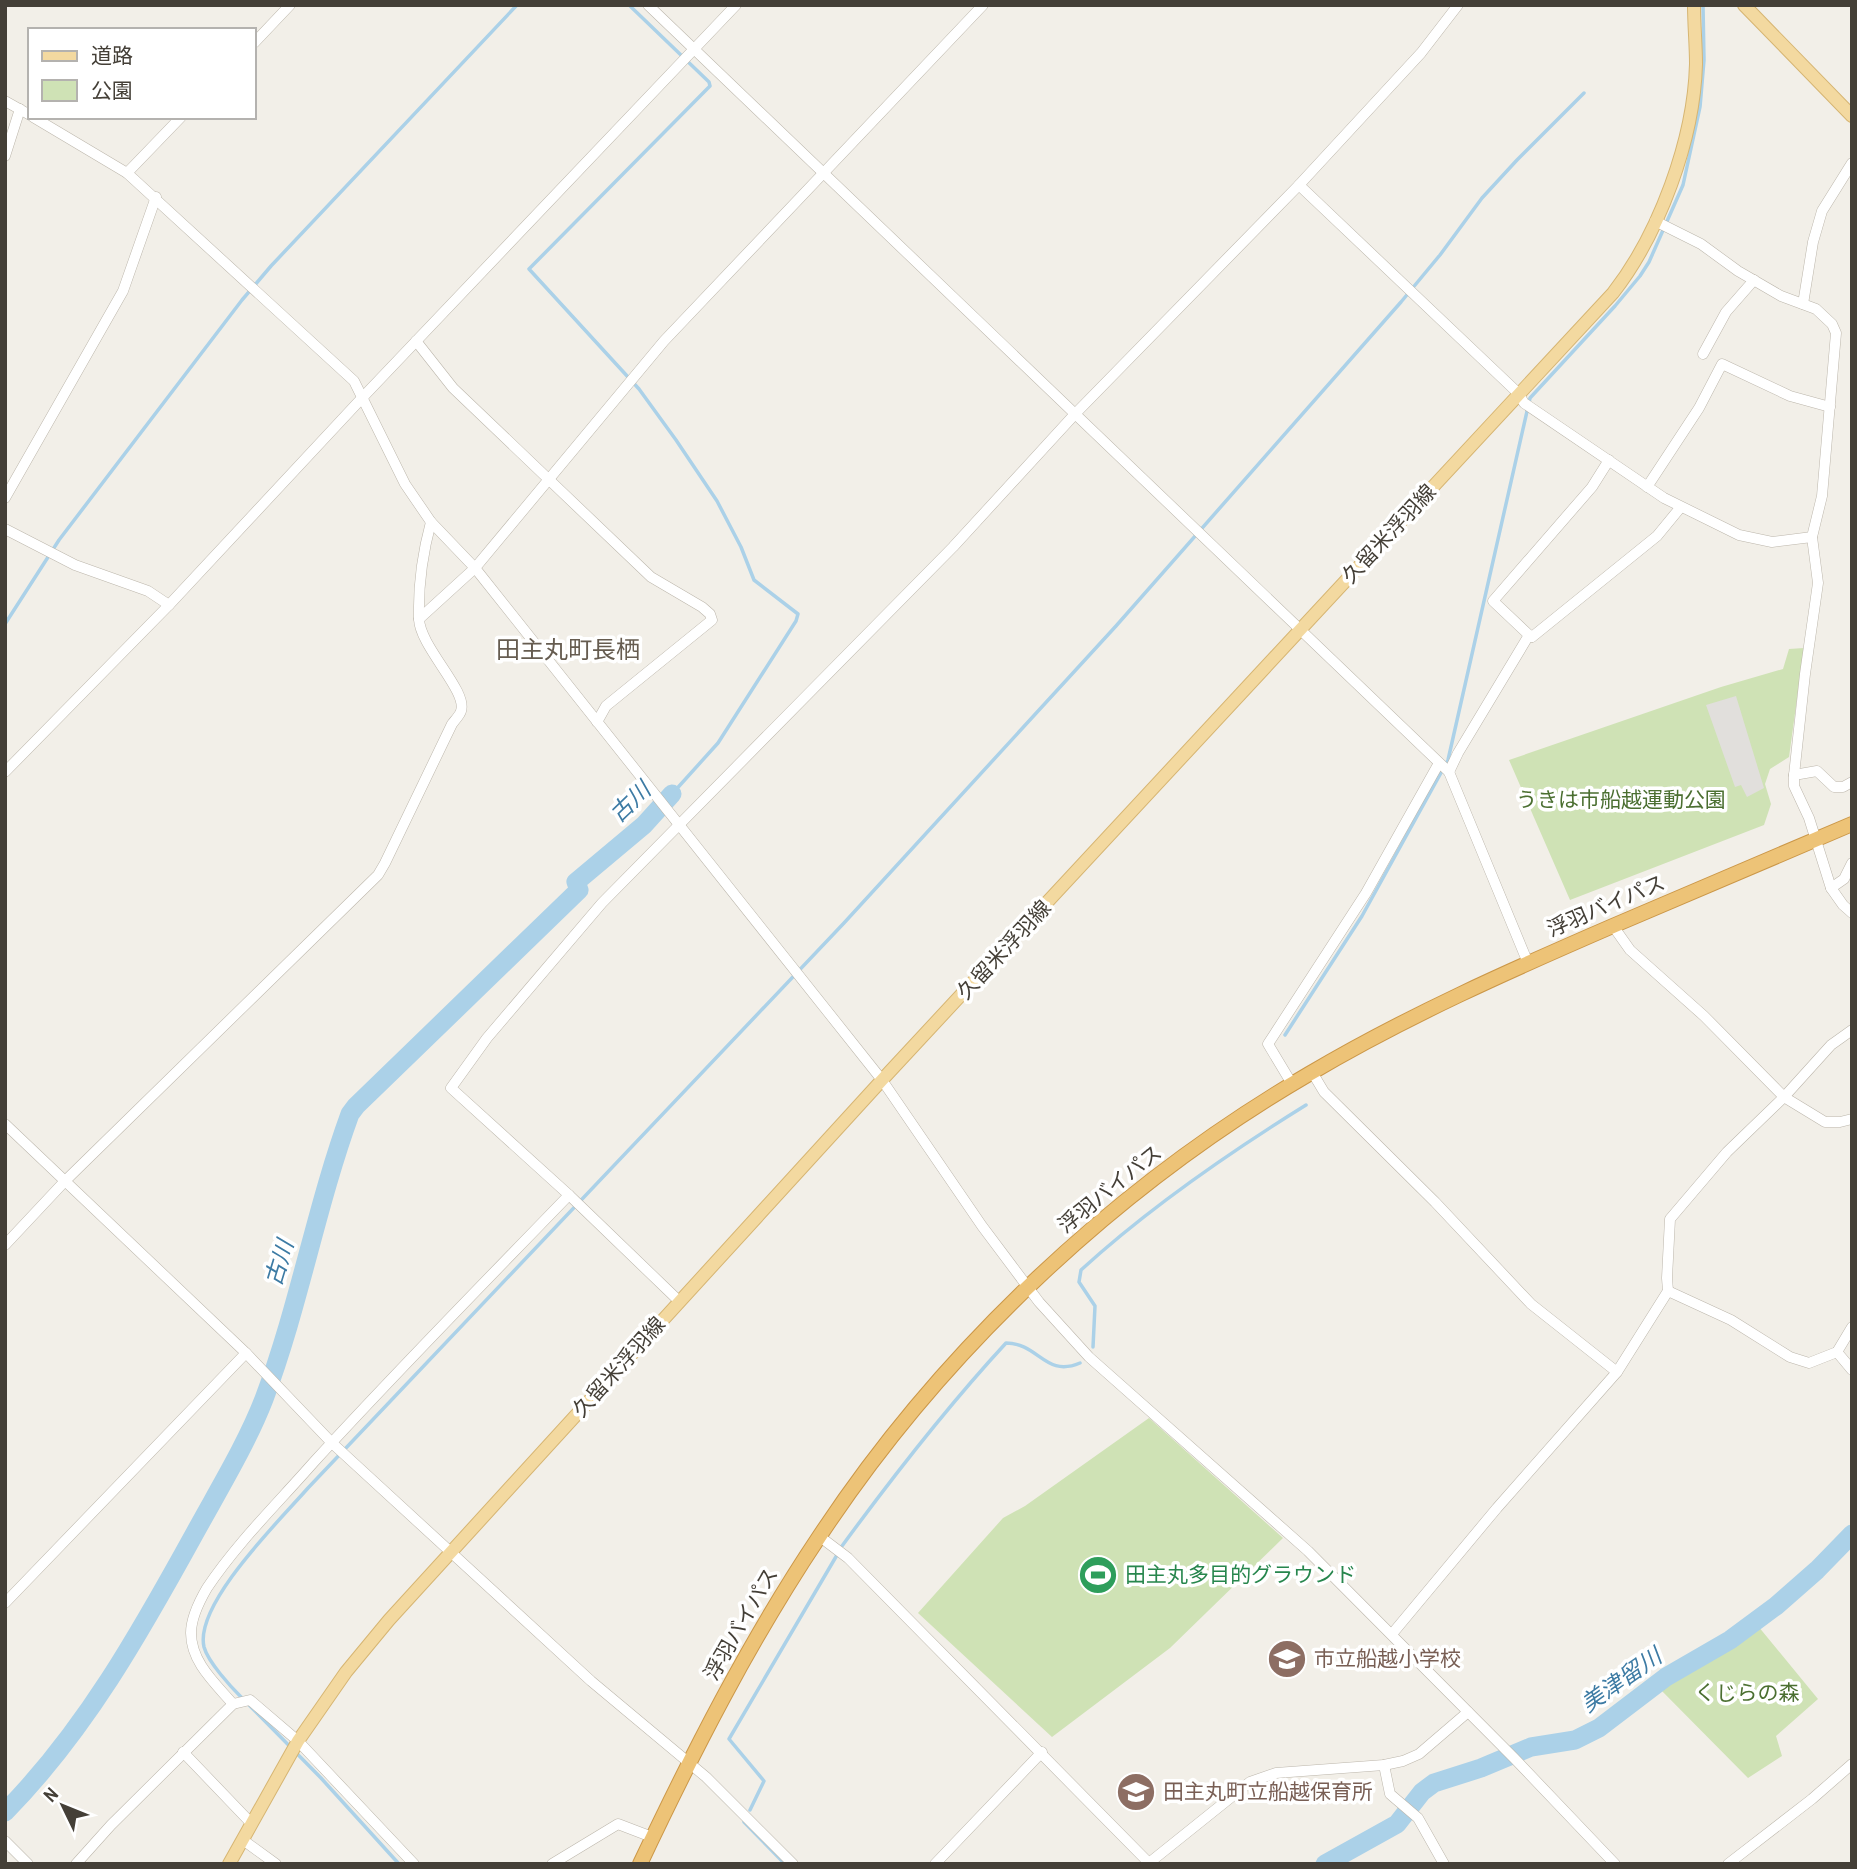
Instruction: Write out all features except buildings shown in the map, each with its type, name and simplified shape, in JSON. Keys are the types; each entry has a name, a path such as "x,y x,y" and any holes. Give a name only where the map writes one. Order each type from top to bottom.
{"highway":[{"name":"浮羽バイパス","path":"639,1864 689,1763 767,1620 819,1536 885,1445 961,1356 1028,1288 1110,1213 1177,1162 1292,1084 1408,1020 1528,963 1852,824"}],"main road":[{"name":"久留米浮羽線","path":"229,1864 298,1741 346,1672 389,1620 882,1080 1301,629 1524,401 1613,293 1660,224 1673,179 1690,113 1696,65 1694,5"},
{"path":"1744,5 1852,116"}],"street":[{"path":"256,41 290,5"},
{"path":"648,5 1444,768 1528,963"},
{"path":"5,772 169,605 736,5"},
{"path":"419,620 475,568 664,341 983,5"},
{"path":"680,1301 451,1088 487,1038 602,903 953,547 1075,414 1299,185 1421,52 1458,5"},
{"path":"5,101 28,114"},
{"path":"5,156 20,109"},
{"path":"37,119 127,173 354,381 405,484 431,522 475,568 882,1080 1028,1288 1089,1357 1308,1551 1514,1758 1615,1864"},
{"path":"127,173 179,119"},
{"path":"1803,304 1813,242 1822,211 1852,163"},
{"path":"1299,185 1524,401 1647,487 1680,508 1739,535 1761,541 1812,537"},
{"path":"5,498 123,291 156,197"},
{"path":"1660,224 1701,244 1781,296 1816,309 1832,324 1836,333 1822,496 1812,537 1818,583 1805,674 1794,786 1831,888 1852,913"},
{"path":"1703,354 1726,312 1754,280"},
{"path":"416,341 453,387 651,577 710,614 712,620 606,706 597,722"},
{"path":"1647,487 1699,408 1722,364 1790,397 1830,407"},
{"path":"1609,460 1592,487 1493,601 1529,635 1532,637 1657,536 1680,508"},
{"path":"5,1245 65,1181 378,875 452,724 462,710 461,696 428,645 419,620 421,560 431,522"},
{"path":"5,529 75,565 148,591 169,605"},
{"path":"1292,1084 1268,1044 1444,768 1458,752 1529,635"},
{"path":"1794,775 1817,771 1834,787 1843,787 1852,782"},
{"path":"1831,888 1844,879 1852,863"},
{"path":"1613,926 1630,950 1704,1016 1784,1097 1825,1122 1852,1119"},
{"path":"1392,1634 1497,1508 1617,1372 1668,1290 1670,1219 1727,1152 1784,1097 1830,1045 1852,1030"},
{"path":"1312,1072 1324,1091 1531,1304 1617,1372"},
{"path":"5,1124 246,1353 332,1443 591,1681 689,1763 793,1864"},
{"path":"233,1704 202,1668 194,1651 191,1631 196,1611 206,1590 237,1548 332,1443 569,1195"},
{"path":"1668,1290 1731,1320 1790,1357 1809,1363 1836,1352 1852,1327"},
{"path":"1836,1352 1852,1370"},
{"path":"5,1604 246,1353"},
{"path":"819,1536 848,1558 1149,1863 1250,1782 1276,1773 1384,1765 1419,1754 1468,1712"},
{"path":"76,1864 233,1704 250,1700 298,1741 414,1864"},
{"path":"183,1752 251,1823"},
{"path":"935,1864 1042,1752"},
{"path":"1728,1864 1812,1799 1852,1764"},
{"path":"1384,1765 1391,1794 1418,1818 1444,1864"},
{"path":"552,1864 618,1824 652,1837"},
{"path":"243,1840 276,1864"},
{"path":"5,1841 28,1864"}],"green space":[{"name":"うきは市船越運動公園","path":"1804,648 1789,757 1770,769 1765,784 1771,804 1764,825 1570,900 1509,760 1721,687 1783,669 1789,649"},
{"name":"田主丸多目的グラウンド","path":"1149,1418 1283,1538 1170,1648 1052,1737 918,1613 1003,1518 1025,1506"},
{"name":"くじらの森","path":"1758,1626 1818,1699 1776,1736 1782,1756 1748,1778 1658,1687"}],"shaded area":[{"path":"1736,696 1764,788 1747,797 1741,785 1735,787 1706,705"}],"waterway":[{"path":"5,624 59,540 242,300 517,5"},
{"path":"629,5 709,82 710,86 529,269 639,389 676,440 717,501 741,547 754,580 798,614 718,743 672,794"},
{"path":"1285,1035 1362,916 1448,760 1530,398 1640,276 1649,262 1683,185 1700,107 1704,60 1703,5"},
{"path":"242,1698 220,1674 204,1647 204,1629 212,1608 242,1563 308,1488 844,923 1116,626 1401,302 1482,198 1584,93"},
{"name":"古川","path":"5,1812 61,1748 110,1679 154,1606 249,1432 276,1364 350,1114 579,890 576,882 644,825 672,794"},
{"path":"1093,1347 1095,1306 1079,1282 1081,1270 1190,1182 1306,1105"},
{"path":"842,1546 921,1442 1006,1343 1027,1348 1058,1366 1080,1363"},
{"name":"美津留川","path":"1325,1864 1397,1824 1422,1792 1434,1783 1481,1768 1531,1747 1575,1740 1599,1728 1666,1677 1730,1640 1776,1606 1852,1534"},
{"path":"750,1810 764,1781 729,1739 837,1555"},
{"path":"248,1704 321,1778 399,1864"},
{"path":"744,1822 785,1864"}],"place":[{"name":"田主丸多目的グラウンド","path":"1098,1575"},
{"name":"市立船越小学校","path":"1287,1659"},
{"name":"田主丸町立船越保育所","path":"1136,1792"}],"district":[{"name":"田主丸町長栖","path":"568,650"}]}
